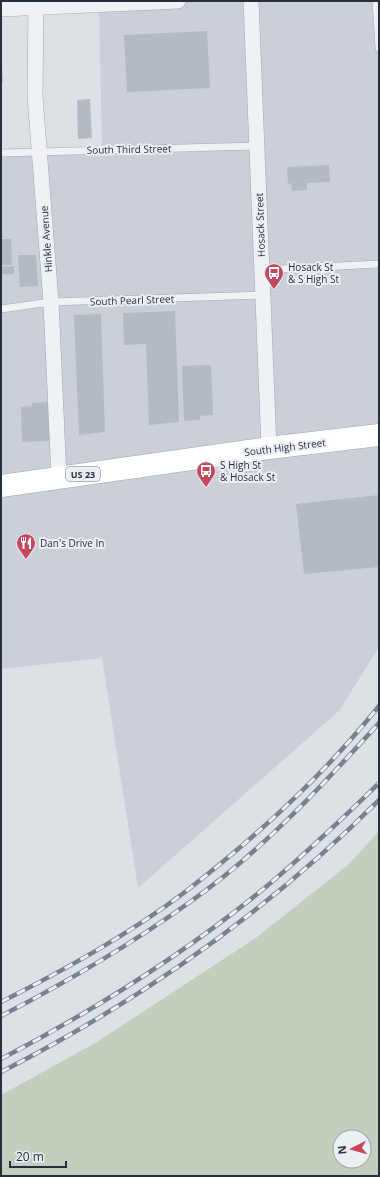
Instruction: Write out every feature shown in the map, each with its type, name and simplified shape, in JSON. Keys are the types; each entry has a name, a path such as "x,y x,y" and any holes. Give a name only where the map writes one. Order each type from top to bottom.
{"main road":[{"name":"South High Street","path":"1,486 269,448 379,435"}],"street":[{"path":"1,9 36,4 178,1"},
{"name":"Hosack Street","path":"251,1 269,448"},
{"name":"Hinkle Avenue","path":"36,4 35,96 51,302 59,478"}],"lane":[{"path":"376,1 379,48"},
{"name":"South Third Street","path":"1,153 257,146"},
{"path":"262,270 379,264"},
{"name":"South Pearl Street","path":"1,309 51,302 263,295"}],"shaded area":[{"path":"129,1 379,1 379,647 339,711 138,888 102,658 1,669 1,154 102,152 99,4"}],"green space":[{"path":"379,831 379,1176 1,1176 1,1095 97,1042 257,937 349,864"}],"building":[{"path":"207,31 210,88 127,92 124,35"},
{"path":"1,56 3,82 1,82"},
{"path":"90,99 92,138 78,139 77,100"},
{"path":"329,165 330,182 307,183 307,190 292,191 291,183 288,184 287,167"},
{"path":"1,239 11,239 12,265 1,265"},
{"path":"18,255 36,255 38,286 20,287"},
{"path":"14,266 14,274 1,274 1,267"},
{"path":"175,311 179,422 149,425 146,344 124,345 123,313"},
{"path":"101,314 105,432 79,435 74,315"},
{"path":"211,365 213,415 200,416 200,420 184,421 182,366"},
{"path":"48,402 50,441 22,442 21,407 32,406 32,403"},
{"path":"379,495 379,567 304,574 296,504"}],"railway":[{"path":"1,1002 95,951 141,923 185,892 237,850 288,805 358,732 379,706"},
{"path":"1,1016 50,990 121,948 167,918 216,883 289,818 379,723"},
{"path":"1,1059 68,1023 164,963 195,941 256,895 288,868 379,783"},
{"path":"1,1072 103,1015 200,951 293,879 337,841 379,800"}],"place":[{"name":"Hosack St & S High St","path":"274,290"},
{"name":"S High St & Hosack St","path":"206,488"},
{"name":"Dan's Drive In","path":"26,560"}]}
